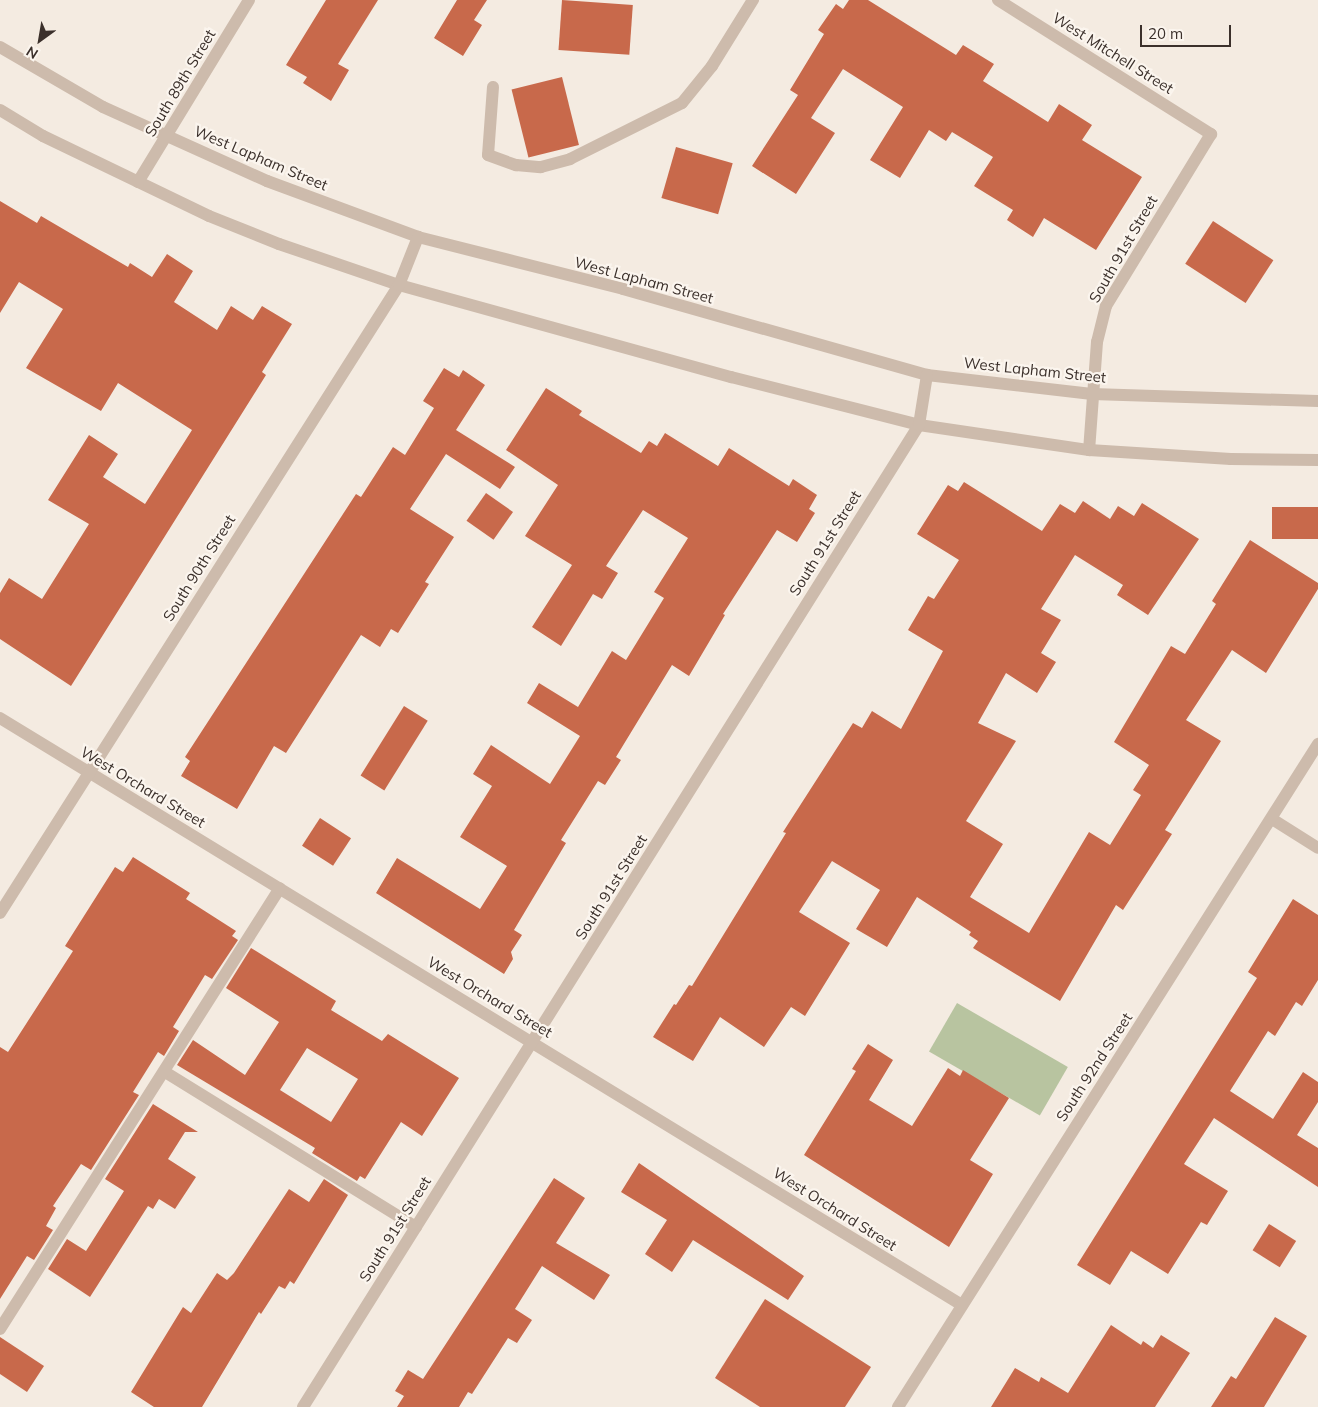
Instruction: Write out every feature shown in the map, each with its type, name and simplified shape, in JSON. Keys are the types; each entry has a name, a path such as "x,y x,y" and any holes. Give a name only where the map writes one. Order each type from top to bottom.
{"street":[{"name":"South 89th Street","path":"138,182 249,0"},
{"path":"492,87 488,155 516,165 540,167 570,159 682,103 712,66 753,0"},
{"name":"West Mitchell Street","path":"998,0 1211,134"},
{"name":"West Lapham Street","path":"0,47 103,107 267,181 418,238 623,289 927,375 1092,394 1318,401"},
{"path":"0,110 43,136 244,230 398,285 730,377 919,425 1089,450 1232,459 1318,460"},
{"name":"South 91st Street","path":"1089,450 1097,342 1106,306 1211,134"},
{"name":"South 90th Street","path":"0,913 398,285 418,238"},
{"name":"South 91st Street","path":"303,1407 919,425 927,375"},
{"name":"West Orchard Street","path":"0,718 962,1305"},
{"name":"South 92nd Street","path":"898,1407 1318,744"},
{"path":"1272,818 1318,848"},
{"path":"0,1329 165,1072 280,888"},
{"path":"165,1072 416,1226"}],"green space":[{"path":"957,1003 1068,1067 1040,1115 929,1051"}],"building":[{"path":"326,0 378,0 338,64 349,70 331,101 303,83 307,77 286,65"},
{"path":"457,0 487,0 474,20 482,25 463,56 434,38"},
{"path":"562,0 633,5 629,55 559,50"},
{"path":"849,0 868,0 956,55 963,45 994,64 983,81 1048,122 1059,104 1092,125 1082,140 1142,177 1096,250 1044,218 1033,237 1007,220 1013,210 974,186 993,157 952,132 946,141 929,130 900,178 870,160 903,107 843,69 811,118 835,133 796,194 752,166 798,95 790,90 824,34 818,30 836,4 843,9"},
{"path":"562,77 579,145 528,158 512,90"},
{"path":"676,147 733,163 718,214 661,198"},
{"path":"0,201 37,223 41,216 128,267 130,263 152,277 167,254 193,271 174,302 217,330 231,306 253,320 262,306 292,324 262,372 266,375 71,686 0,639 0,593 9,578 42,599 89,524 48,500 89,435 118,454 103,477 145,504 192,430 118,383 101,411 26,368 63,309 19,282 0,313"},
{"path":"1213,221 1273,260 1246,303 1185,264"},
{"path":"444,368 459,377 463,370 485,385 456,430 515,467 500,489 446,454 410,509 454,537 425,582 429,584 398,633 391,629 380,647 361,635 286,753 274,746 237,809 181,776 190,761 185,757 356,494 361,497 393,447 405,455 434,408 423,401"},
{"path":"546,388 582,411 579,415 641,453 649,441 657,446 665,433 718,466 729,448 789,486 793,479 817,495 809,509 815,513 797,542 777,530 723,614 725,615 689,676 672,665 616,757 621,760 605,785 598,781 561,840 566,843 514,930 522,935 511,952 513,959 504,974 376,893 397,858 480,909 507,866 460,837 492,786 473,774 491,745 550,784 580,736 527,703 539,683 578,707 612,651 626,660 664,598 654,592 688,538 643,510 606,566 618,573 602,599 593,594 561,646 532,627 572,565 525,536 558,485 506,450"},
{"path":"964,482 1042,531 1060,504 1075,513 1083,501 1110,519 1118,506 1134,516 1142,503 1199,539 1148,615 1117,595 1123,585 1075,555 1041,609 1061,620 1041,653 1056,662 1037,693 1006,673 978,723 1016,741 966,821 1003,844 970,897 1029,933 1089,832 1110,845 1141,795 1133,790 1149,765 1114,742 1171,646 1185,654 1216,604 1212,601 1250,540 1318,583 1318,589 1266,673 1232,650 1186,720 1221,741 1165,830 1172,834 1123,910 1116,905 1060,1001 973,948 978,941 969,935 971,932 917,897 887,947 856,929 880,890 832,861 799,912 850,943 805,1016 791,1007 764,1047 720,1017 693,1061 653,1037 674,1004 676,1005 689,985 692,986 786,833 783,832 853,723 862,728 872,711 901,729 943,651 908,630 928,596 934,599 959,560 917,534 948,485 958,491"},
{"path":"486,493 513,512 494,540 466,521"},
{"path":"1272,507 1318,507 1318,539 1272,539"},
{"path":"404,706 428,721 384,790 361,776"},
{"path":"320,818 351,838 333,866 302,846"},
{"path":"133,857 190,893 186,899 236,931 232,936 238,940 212,979 205,975 173,1027 179,1031 164,1056 158,1052 133,1092 139,1095 91,1170 81,1164 53,1206 56,1208 46,1226 53,1230 34,1260 27,1256 0,1299 0,1047 8,1052 73,951 65,946 115,867 123,872"},
{"path":"1293,899 1318,915 1318,980 1302,1006 1296,1002 1275,1036 1268,1031 1230,1091 1273,1119 1303,1072 1318,1082 1318,1102 1297,1135 1318,1148 1318,1187 1214,1118 1184,1164 1228,1191 1207,1225 1201,1222 1168,1274 1131,1251 1110,1285 1077,1265 1257,978 1248,972"},
{"path":"251,948 336,1001 331,1010 382,1041 388,1034 459,1078 422,1136 401,1122 365,1179 360,1176 357,1181 312,1153 315,1148 177,1065 193,1040 245,1075 279,1022 226,988","holes":["307,1048 358,1079 331,1122 280,1090"]},
{"path":"868,1044 893,1060 869,1100 912,1126 948,1068 960,1076 963,1070 1009,1098 970,1160 993,1174 949,1247 804,1155 856,1071 852,1069"},
{"path":"153,1104 198,1132 185,1132 168,1159 196,1177 175,1209 159,1199 153,1209 148,1206 90,1297 48,1269 67,1239 86,1251 124,1191 105,1179"},
{"path":"639,1163 804,1276 788,1300 693,1240 672,1272 645,1254 667,1220 621,1192"},
{"path":"554,1178 585,1198 556,1243 610,1275 594,1300 542,1266 515,1309 532,1320 517,1343 508,1338 472,1394 468,1392 459,1407 397,1407 404,1396 395,1391 408,1370 423,1379"},
{"path":"324,1179 348,1195 294,1284 290,1281 285,1289 279,1286 261,1314 259,1312 202,1407 154,1407 131,1392 183,1307 191,1313 217,1273 227,1280 234,1273 289,1189 309,1202"},
{"path":"1269,1224 1296,1241 1280,1267 1253,1250"},
{"path":"765,1299 871,1367 845,1407 760,1407 715,1378"},
{"path":"1275,1317 1307,1336 1264,1407 1211,1407 1231,1376 1236,1379"},
{"path":"1111,1325 1141,1345 1143,1341 1153,1348 1161,1335 1190,1353 1155,1407 991,1407 1015,1368 1039,1382 1041,1377 1068,1393"},
{"path":"0,1337 44,1366 27,1392 0,1374"}]}
